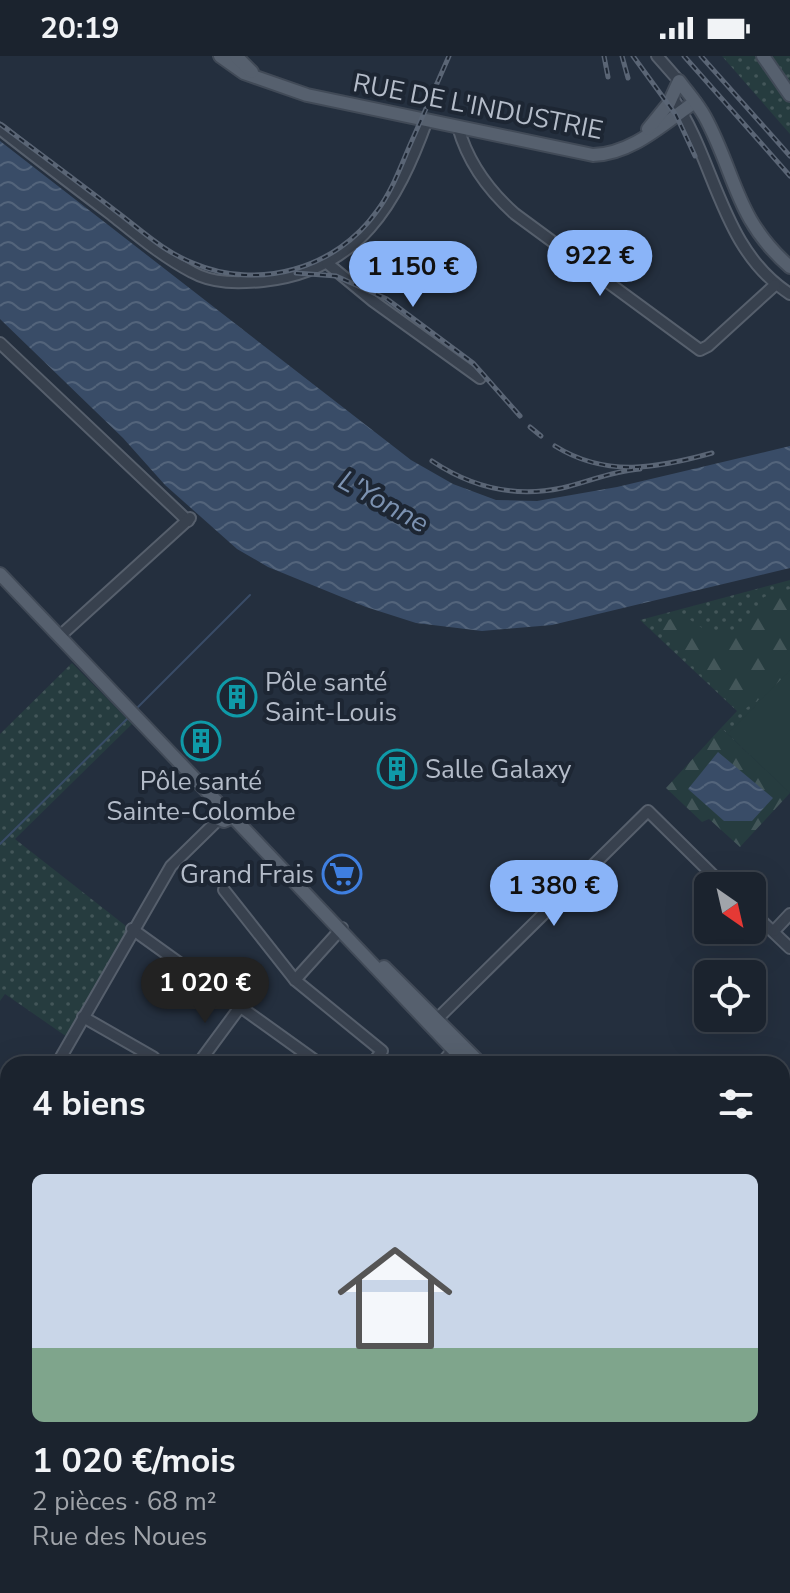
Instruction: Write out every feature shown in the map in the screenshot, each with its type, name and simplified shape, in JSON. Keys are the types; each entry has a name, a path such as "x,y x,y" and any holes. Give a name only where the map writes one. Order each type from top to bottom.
{"main road":[{"path":"763,56 790,95"},
{"name":"RUE DE L'INDUSTRIE","path":"231,58 244,73 307,95 593,155 621,151 695,102"},
{"path":"641,138 672,97 679,81 706,119 732,186 760,236 790,267"},
{"path":"0,574 218,803"},
{"path":"218,803 231,803 235,811 233,817 224,821 219,819 215,811 218,803"},
{"path":"233,817 434,1023 460,1054"}],"street":[{"path":"657,56 679,81"},
{"path":"672,97 682,111 732,229 760,269 775,285 790,294"},
{"path":"0,129 158,251 193,273 215,281 253,282 283,278 327,263 362,237 394,196 427,120"},
{"path":"458,127 471,162 495,196 700,350 775,285"},
{"path":"327,263 373,301 480,378"},
{"path":"0,343 189,520 60,636"},
{"path":"434,1023 648,811 710,872"},
{"path":"61,1056 174,861 219,819"},
{"path":"224,890 295,980 382,1051 378,1056"},
{"path":"774,931 790,914"},
{"path":"766,924 790,948"},
{"path":"295,980 340,928"},
{"path":"132,929 309,1056"},
{"path":"204,1056 240,1007"},
{"path":"83,1017 151,1056"}],"green space":[{"path":"722,56 790,56 790,134"},
{"path":"790,580 790,793 721,728 737,711 640,620"},
{"path":"790,589 790,679 743,710 653,625 683,615 714,636 750,624 764,597"},
{"path":"72,663 132,724 15,839 131,930 70,1039 5,994 0,1001 0,734"},
{"path":"790,670 790,793 728,734"},
{"path":"721,728 790,793 740,847 709,819 702,822 666,788"}],"water":[{"name":"L'Yonne","path":"0,141 411,460 453,484 496,500 537,501 617,487 790,446 790,568 552,625 482,631 416,623 366,607 268,567 237,549 165,485 123,438 0,319"},
{"path":"718,752 773,798 752,821 724,821 688,789"}],"waterway":[{"path":"137,708 250,595"},
{"path":"0,844 129,717"}],"railway":[{"path":"0,124 172,253 218,271 243,275 269,274 294,269 340,248 377,211 395,179 449,56"},
{"path":"604,56 608,77"},
{"path":"622,56 628,78"},
{"path":"633,56 676,115 695,156"},
{"path":"684,56 790,176"},
{"path":"701,56 790,156"},
{"path":"296,273 336,276 387,299 473,363 520,416"},
{"path":"530,427 541,436"},
{"path":"555,446 593,463 632,467 672,463 712,453"},
{"path":"432,461 478,484 527,492 562,488 640,469"}],"place":[{"name":"Pôle santé Saint-Louis","path":"237,697"},
{"name":"Pôle santé Sainte-Colombe","path":"201,741"},
{"name":"Salle Galaxy","path":"397,769"},
{"name":"Grand Frais","path":"342,874"}]}
